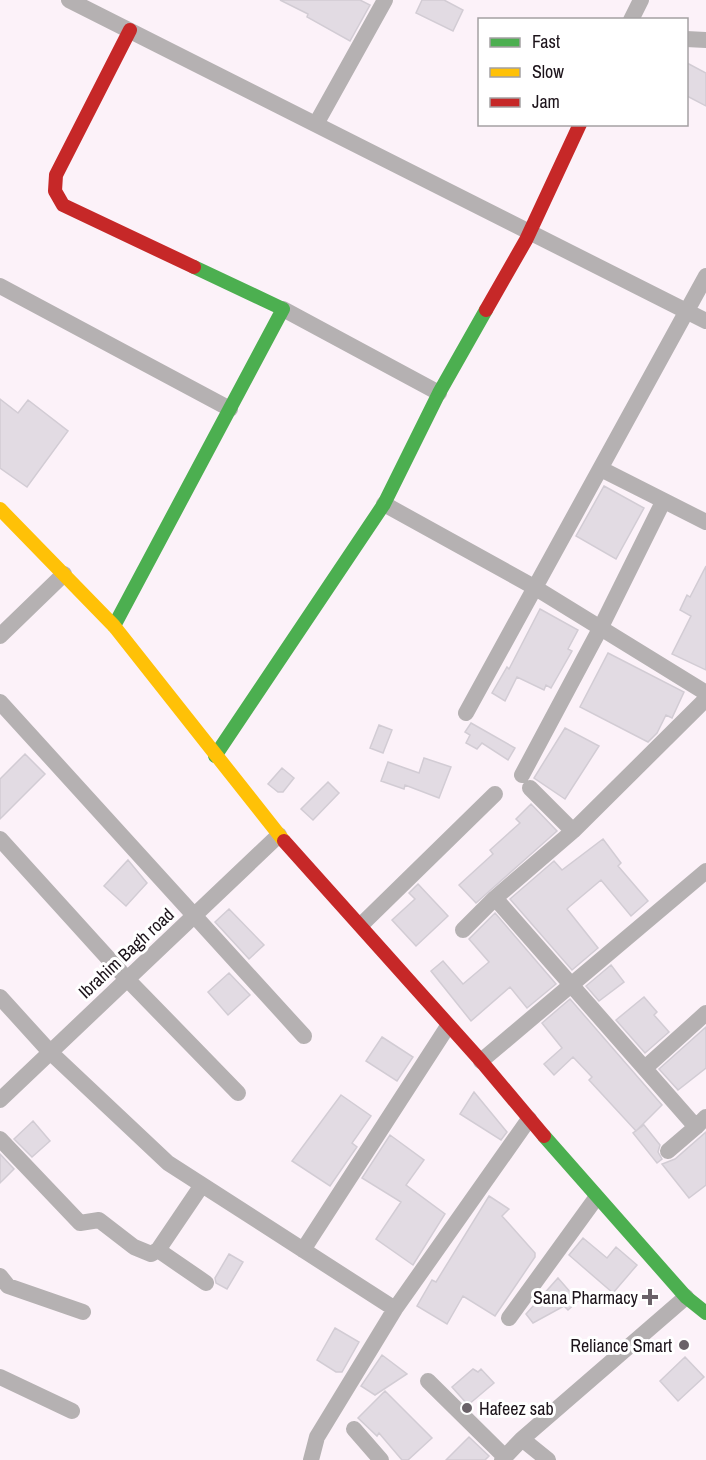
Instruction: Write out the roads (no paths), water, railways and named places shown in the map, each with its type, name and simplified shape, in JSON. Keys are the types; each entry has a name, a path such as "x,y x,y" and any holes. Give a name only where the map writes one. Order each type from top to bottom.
{"street":[{"path":"69,0 706,321"},
{"path":"316,124 385,0"},
{"path":"632,18 641,0"},
{"path":"130,30 56,175 53,186 56,196 63,205 283,309 439,393"},
{"path":"688,39 706,40"},
{"path":"215,756 384,504 439,393 530,232 579,126"},
{"path":"466,713 706,276"},
{"path":"0,286 230,409"},
{"path":"114,626 283,309"},
{"path":"601,469 706,522"},
{"path":"573,831 526,782 663,502"},
{"path":"384,504 601,627 706,693"},
{"path":"0,509 114,626 279,835 481,1061 596,1198 686,1296 706,1313"},
{"path":"0,636 64,574"},
{"path":"463,930 495,898 573,831 706,699"},
{"path":"0,702 304,1036"},
{"path":"361,925 495,794"},
{"name":"Ibrahim Bagh road","path":"0,1100 279,835"},
{"path":"0,839 127,980 238,1093"},
{"path":"481,1061 706,871"},
{"path":"495,898 645,1068 701,1122 668,1151"},
{"path":"0,997 50,1052 168,1163 395,1309"},
{"path":"645,1068 706,1012"},
{"path":"303,1250 448,1026"},
{"path":"311,1460 317,1437 395,1309 529,1119"},
{"path":"0,1139 80,1223 99,1220 134,1247 151,1254 158,1250 202,1185"},
{"path":"509,1318 596,1198"},
{"path":"158,1250 206,1283"},
{"path":"0,1276 8,1286 83,1312"},
{"path":"428,1381 503,1458 686,1296"},
{"path":"0,1377 72,1411"},
{"path":"354,1429 381,1460"},
{"path":"522,1439 548,1460"}],"place":[{"name":"Sana Pharmacy","path":"650,1297"},
{"name":"Reliance Smart","path":"684,1345"},
{"name":"Hafeez sab","path":"467,1408"}]}
